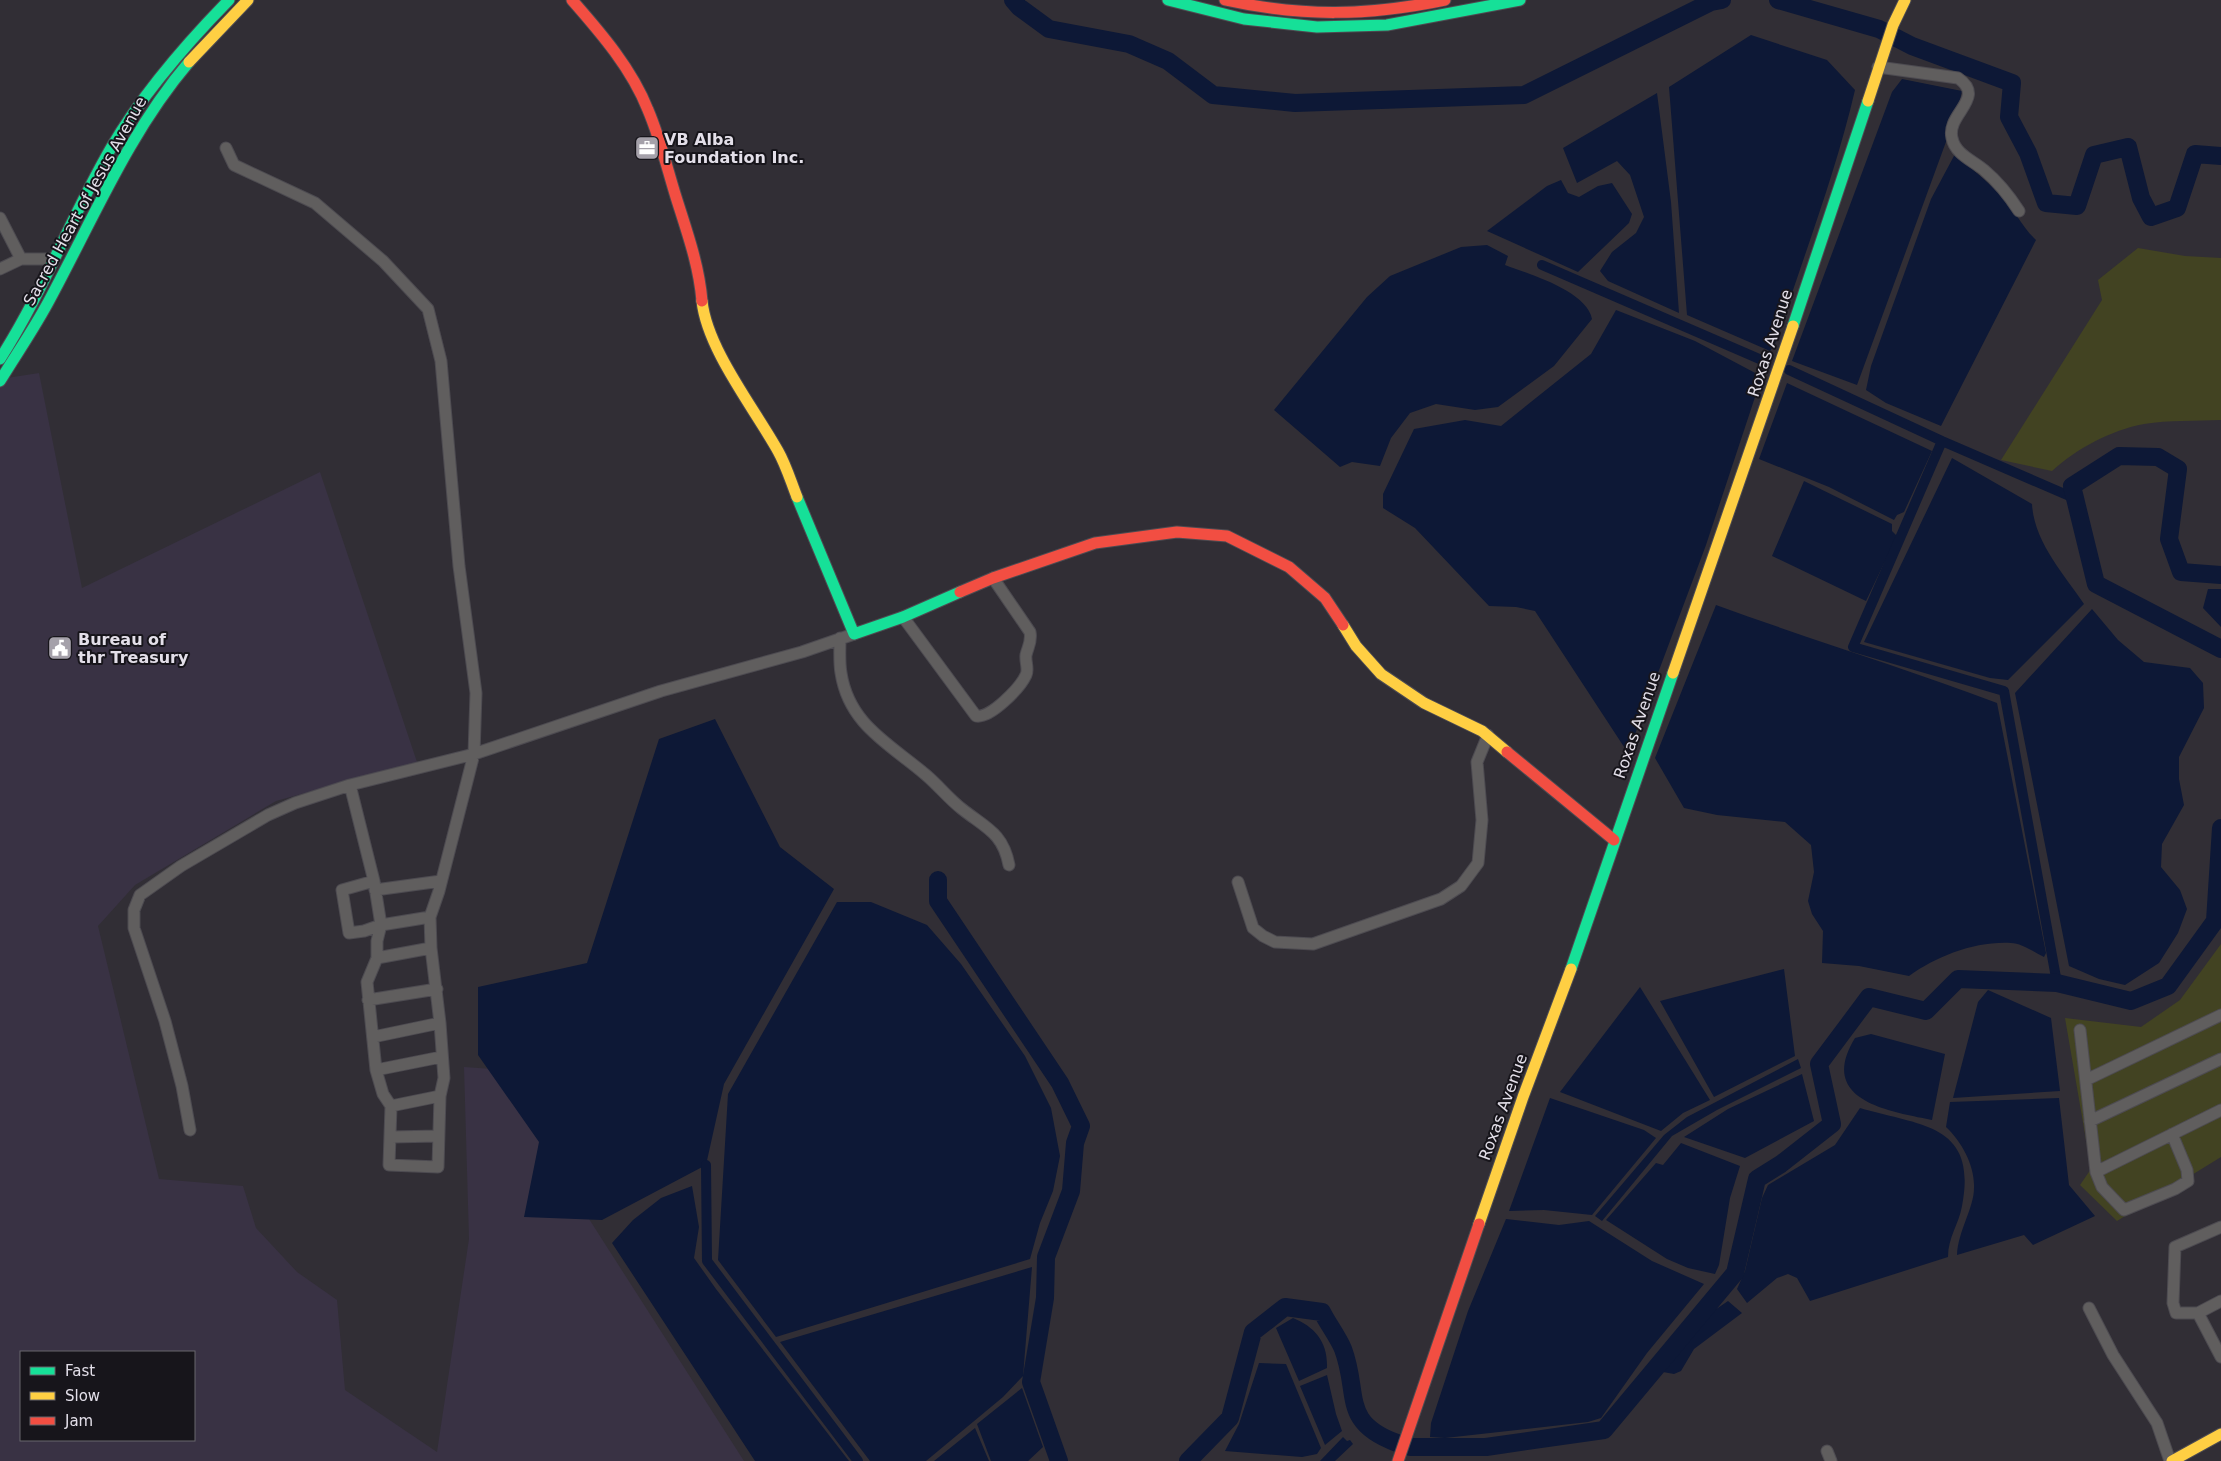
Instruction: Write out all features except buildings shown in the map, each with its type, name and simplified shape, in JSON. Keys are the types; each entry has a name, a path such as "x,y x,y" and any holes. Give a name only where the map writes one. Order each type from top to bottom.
{"main road":[{"name":"Sacred Heart of Jesus Avenue","path":"0,359 14,338 98,169 155,84 193,35 229,0"},
{"name":"Sacred Heart of Jesus Avenue","path":"0,381 50,299 114,175 165,90 204,44 248,0"},
{"path":"572,0 629,73 648,109 692,246 700,276 702,307 708,328 724,360 779,453 854,634 903,617 993,578 1095,543 1177,532 1227,536 1290,567 1312,584 1325,598 1366,659 1395,685 1424,704 1488,735 1614,840"},
{"path":"1168,0 1244,19 1317,27 1387,25 1520,0"},
{"path":"1225,0 1248,5 1320,14 1384,11 1443,0"},
{"name":"Roxas Avenue","path":"1398,1461 1523,1096 1573,964 1614,840 1775,381 1880,62 1893,25 1905,0"},
{"path":"2171,1461 2189,1456 2221,1434"}],"street":[{"path":"1443,0 1444,14"},
{"path":"1880,62 1958,78 1966,84 1969,90 1968,98 1954,120 1951,136 1954,147 1985,171 2019,211"},
{"path":"226,148 234,165 316,203 384,261 428,309 441,361 459,566 476,693 474,754 430,917 431,948 444,1078 440,1096 438,1166 389,1165 391,1106 383,1094 376,1070 367,982 377,958 377,941 381,924 375,885 350,785"},
{"path":"0,218 21,259"},
{"path":"0,270 21,259 54,259"},
{"path":"903,617 976,716 988,715 1013,692 1028,672 1026,656 1032,639 1030,632 993,578"},
{"path":"190,1130 182,1086 165,1020 134,928 134,910 140,895 181,866 268,815 295,803 350,785 474,754 661,692 802,652 854,634"},
{"path":"840,638 840,672 844,686 863,724 885,744 926,775 956,805 1000,838 1006,849 1009,865"},
{"path":"1238,882 1253,928 1275,942 1313,944 1440,899 1461,886 1478,862 1482,820 1477,762 1488,735"},
{"path":"430,917 381,924 364,931 349,933 342,890 375,885 441,881"},
{"path":"377,958 431,948"},
{"path":"368,1000 436,989"},
{"path":"2086,1080 2221,1015"},
{"path":"373,1037 440,1023"},
{"path":"2080,1030 2096,1172 2102,1187 2124,1210 2175,1189 2188,1181 2188,1170 2172,1134"},
{"path":"376,1070 441,1057"},
{"path":"2090,1121 2221,1059"},
{"path":"391,1106 440,1096"},
{"path":"2096,1172 2221,1110"},
{"path":"391,1136 438,1136"},
{"path":"2221,1227 2175,1247 2173,1303 2176,1313 2198,1312 2221,1301"},
{"path":"2090,1308 2113,1355 2141,1394 2157,1423 2171,1461"},
{"path":"2198,1312 2221,1357"}],"shaded area":[{"path":"39,373 82,588 320,472 417,762 276,801 135,885 98,926 159,1179 243,1186 256,1228 297,1272 337,1300 345,1390 437,1452 469,1239 464,1067 493,1069 744,1461 0,1461 0,379"}],"green space":[{"path":"2138,248 2185,256 2221,258 2221,420 2163,422 2132,427 2107,436 2083,448 2052,471 2001,460 2102,300 2098,280"},
{"path":"2221,944 2221,1157 2117,1221 2080,1185 2091,1169 2065,1018 2141,1027 2180,1000"}],"water":[{"path":"1751,35 1827,60 1855,90 1828,186 1775,344 1770,351 1687,315 1669,87"},
{"path":"1902,79 1962,91 1958,109 1857,385 1792,361 1892,92"},
{"path":"1657,93 1671,202 1679,313 1608,281 1600,271 1612,252 1636,233 1644,217 1630,175 1617,161 1577,183 1563,148"},
{"path":"1955,154 1997,191 2036,240 1941,426 1886,403 1866,390 1871,366 1931,199"},
{"path":"1561,180 1568,193 1579,197 1598,186 1612,183 1632,214 1629,223 1578,272 1487,231 1547,186"},
{"path":"1487,245 1508,256 1505,265 1556,285 1580,300 1588,309 1592,319 1554,366 1498,407 1475,410 1436,404 1410,413 1391,438 1380,466 1352,462 1340,467 1274,410 1367,297 1390,276 1461,247"},
{"path":"1616,310 1695,341 1759,375 1761,379 1706,545 1628,753 1535,611 1516,607 1489,606 1415,528 1383,508 1383,494 1414,429 1465,420 1501,426 1591,354"},
{"path":"1787,383 1932,451 1904,512 1897,515 1894,520 1829,487 1759,459"},
{"path":"1952,458 2032,504 2034,518 2044,544 2084,604 2008,680 1990,678 1864,642"},
{"path":"1804,481 1892,524 1892,531 1897,536 1866,601 1772,556"},
{"path":"2208,589 2221,589 2221,627 2203,608"},
{"path":"1716,605 1997,703 2046,953 2044,957 2015,943 1984,944 1944,956 1909,976 1859,966 1822,963 1823,931 1812,914 1808,901 1814,872 1811,845 1785,822 1717,815 1684,808 1655,758"},
{"path":"2092,609 2118,640 2144,662 2190,668 2203,683 2204,708 2179,757 2179,779 2184,805 2162,844 2161,867 2180,890 2187,909 2178,933 2159,963 2125,985 2099,979 2069,966 2015,693"},
{"path":"715,719 780,847 834,889 724,1084 706,1165 602,1220 524,1217 539,1142 478,1055 478,987 587,963 659,739"},
{"path":"837,902 871,902 927,925 961,964 1025,1056 1051,1108 1060,1156 1053,1191 1040,1223 1030,1259 776,1337 718,1260 728,1094"},
{"path":"1784,969 1795,1056 1714,1097 1660,1001"},
{"path":"1640,987 1710,1100 1683,1113 1661,1131 1560,1092"},
{"path":"1988,990 2051,1018 2060,1091 1953,1098 1978,1002"},
{"path":"1871,1034 1945,1054 1932,1120 1878,1106 1862,1099 1851,1089 1845,1076 1846,1059 1855,1038"},
{"path":"1798,1059 1801,1068 1717,1110 1672,1136 1602,1221 1595,1216 1664,1135 1687,1117"},
{"path":"1802,1074 1814,1121 1745,1158 1684,1137 1728,1109"},
{"path":"1550,1098 1644,1130 1656,1138 1592,1215 1544,1210 1509,1211"},
{"path":"2059,1098 2069,1185 2095,1216 2033,1245 2024,1235 1957,1255 1960,1237 1973,1196 1974,1180 1970,1163 1962,1147 1946,1127 1950,1102"},
{"path":"1860,1108 1923,1125 1940,1133 1953,1143 1961,1158 1965,1179 1962,1206 1948,1250 1948,1257 1810,1301 1797,1278 1788,1274 1777,1278 1747,1303 1737,1289 1745,1271 1762,1198 1768,1185 1835,1145"},
{"path":"1681,1143 1740,1166 1730,1198 1719,1265 1715,1274 1688,1268 1667,1259 1606,1220 1656,1163 1663,1165"},
{"path":"692,1186 699,1227 694,1258 849,1461 755,1461 612,1243 633,1220 661,1198"},
{"path":"1506,1219 1559,1225 1589,1221 1652,1261 1704,1284 1647,1353 1601,1418 1588,1422 1445,1438 1430,1437 1431,1423 1468,1311"},
{"path":"1032,1267 1023,1376 1003,1397 926,1461 870,1461 780,1342"},
{"path":"1728,1301 1742,1313 1694,1349 1681,1371 1674,1374 1663,1372 1709,1314"},
{"path":"1293,1318 1308,1326 1319,1337 1327,1359 1327,1368 1299,1381 1276,1328"},
{"path":"1259,1363 1286,1364 1321,1448 1317,1454 1302,1457 1225,1451 1239,1424"},
{"path":"1327,1375 1342,1431 1325,1445 1300,1386"},
{"path":"1022,1388 1043,1447 1028,1461 991,1461 977,1424"},
{"path":"975,1428 989,1461 934,1461"},
{"path":"1343,1437 1347,1441 1350,1440 1353,1444 1335,1461 1320,1461"}],"waterway":[{"path":"1013,0 1019,7 1049,29 1129,44 1168,61 1213,95 1295,103 1524,95 1711,2 1722,0"},
{"path":"1778,0 1879,29 1912,46 2012,83 2009,117 2028,153 2046,203 2077,206 2094,155 2128,147 2141,198 2151,217 2177,208 2195,154 2221,156"},
{"path":"1542,265 1764,361"},
{"path":"1789,370 1942,441 2074,498"},
{"path":"1942,441 1853,647 2004,691 2057,983"},
{"path":"2221,575 2181,572 2169,539 2178,469 2158,457 2119,456 2072,486 2096,584 2221,649"},
{"path":"1410,1447 1486,1447 1604,1430 1735,1273 1757,1179 1781,1164 1832,1124 1819,1064 1869,997 1926,1011 1958,979 2057,983 2131,1001 2168,986 2215,921 2221,828"},
{"path":"938,880 938,901 1060,1083 1081,1126 1075,1143 1071,1191 1046,1257 1045,1298 1031,1382 1059,1461"},
{"path":"706,1165 707,1261 858,1461"},
{"path":"1188,1461 1230,1418 1253,1332 1285,1307 1322,1312 1343,1349 1359,1416 1367,1426 1379,1435 1397,1443"}],"traffic: fast":[{"path":"0,359 30,307 97,174 123,128 166,70 196,34 229,0"},
{"path":"1168,0 1244,19 1317,27 1387,25 1520,0"},
{"path":"0,381 45,308 131,146 168,89 189,62"},
{"path":"1793,326 1868,101"},
{"path":"797,497 854,634 903,617 960,592"},
{"path":"1571,969 1673,673"}],"traffic: slow":[{"path":"189,62 248,0"},
{"path":"1868,101 1893,25 1905,0"},
{"path":"702,301 713,339 722,358 778,451 797,497"},
{"path":"1673,673 1793,326"},
{"path":"1343,625 1356,646 1381,674 1424,703 1482,731 1507,752"},
{"path":"1479,1224 1523,1097 1571,969"},
{"path":"2172,1461 2221,1434"}],"traffic: jam":[{"path":"572,0 605,38 625,66 648,110 660,142 692,249 702,301"},
{"path":"1225,0 1253,6 1308,12 1362,12 1445,0"},
{"path":"960,592 993,578 1095,543 1177,532 1227,536 1289,567 1325,598 1343,625"},
{"path":"1507,752 1614,840"},
{"path":"1398,1461 1479,1224"}],"place":[{"name":"VB Alba Foundation Inc.","path":"647,148"},
{"name":"Bureau of thr Treasury","path":"60,648"}]}
